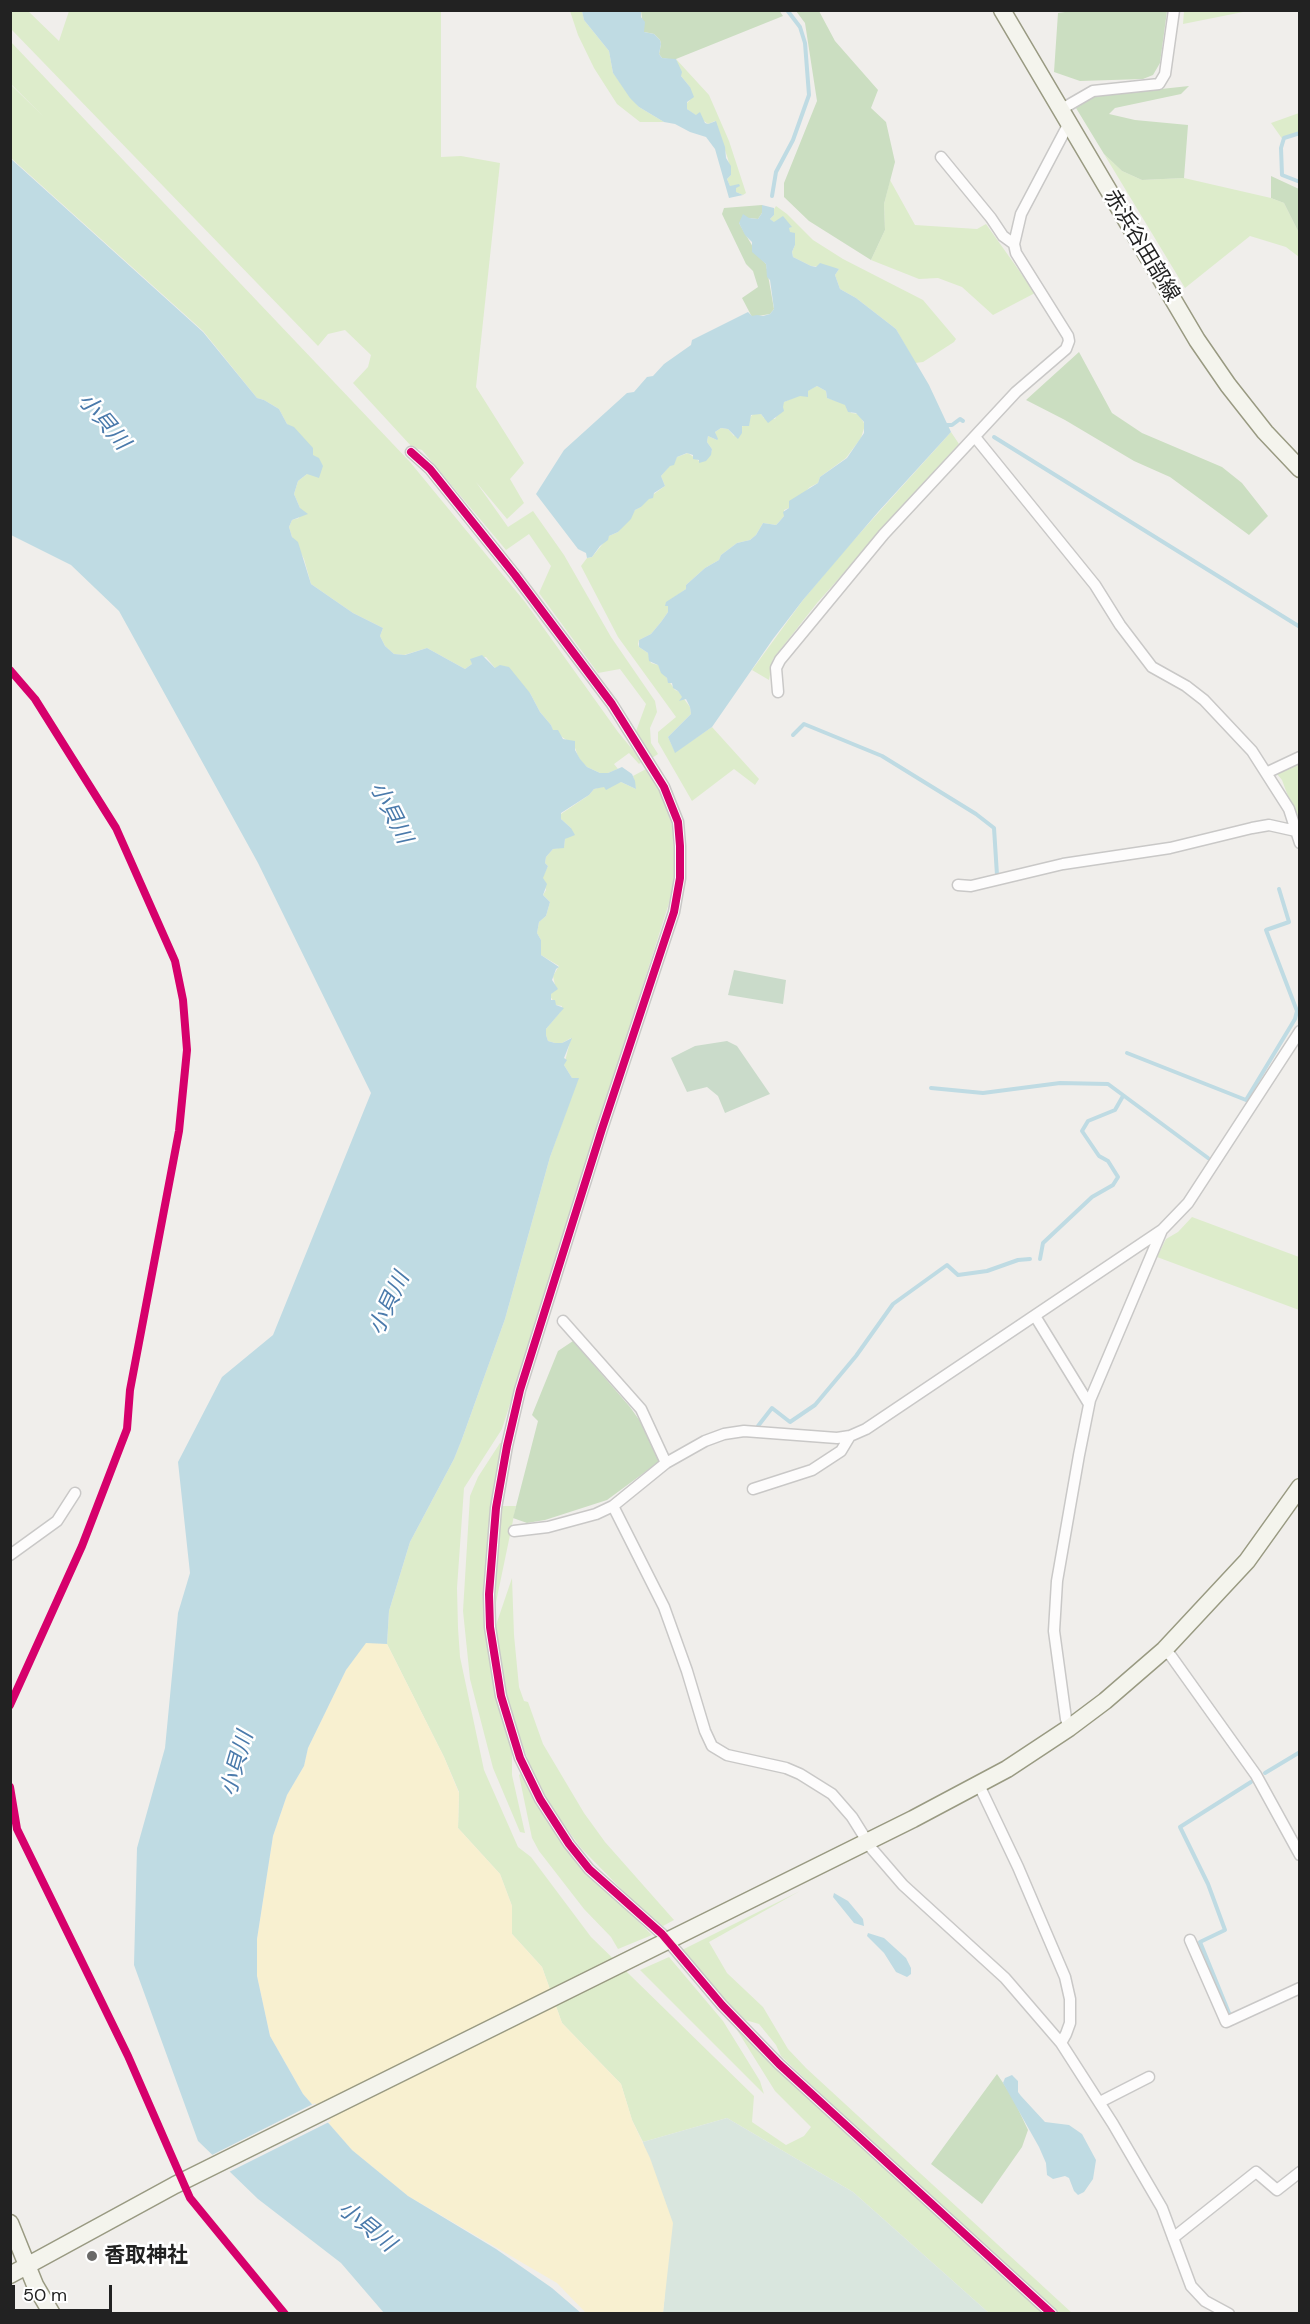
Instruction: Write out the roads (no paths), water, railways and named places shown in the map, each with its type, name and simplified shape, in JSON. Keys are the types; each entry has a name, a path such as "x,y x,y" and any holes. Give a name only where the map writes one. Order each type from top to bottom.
{"street":[{"name":"赤浜谷田部線","path":"1002,10 1197,340 1228,385 1265,432 1299,469"},
{"path":"778,692 776,668 791,646 884,534 1016,392 1066,349 1069,341 1058,317 1016,253 1014,244 1021,214 1065,117 1093,91 1159,84 1165,74 1174,10"},
{"path":"941,157 1003,236 1014,244"},
{"path":"975,437 1095,585 1120,625 1152,667 1186,686 1204,700 1252,751 1289,809 1299,843"},
{"path":"411,452 430,469 515,575 612,704 664,787 678,822 680,878 674,912 602,1129 520,1390 496,1508 489,1594 490,1627 501,1696 520,1758 540,1799 569,1844 589,1869 779,2064 1052,2313"},
{"path":"1266,773 1299,757"},
{"path":"958,885 971,886 1064,864 1170,848 1269,825 1296,831"},
{"path":"514,1531 548,1527 596,1514 613,1506 666,1463 705,1441 733,1432 819,1438 850,1436 866,1429 1162,1230 1188,1203 1299,1031"},
{"path":"1070,1728 1066,1719 1054,1631 1057,1581 1089,1404 1162,1230"},
{"path":"1035,1316 1089,1404"},
{"path":"563,1322 641,1408 666,1463"},
{"path":"753,1489 812,1470 841,1451 850,1436"},
{"path":"10,2275 195,2175 979,1785 1070,1728 1164,1650 1247,1561 1299,1487"},
{"path":"10,1555 57,1521 75,1493"},
{"path":"613,1506 664,1607 712,1746 727,1755 786,1768 821,1785 843,1805 867,1842 903,1885 1005,1978 1061,2043 1100,2102 1162,2208 1186,2276 1196,2294 1229,2313"},
{"path":"1164,1650 1171,1656 1256,1775 1299,1855"},
{"path":"979,1785 1022,1876 1065,1977 1070,1999 1070,2023 1061,2043"},
{"path":"1190,1940 1226,2022 1299,1988"},
{"path":"1100,2102 1149,2077"},
{"path":"1173,2238 1256,2172 1276,2190 1299,2172"},
{"path":"10,2223 26,2266 52,2313"}],"water":[{"path":"582,11 641,11 641,17 645,22 644,32 654,34 660,40 659,54 662,58 676,59 682,72 681,76 690,87 694,97 687,102 687,109 696,115 700,112 705,123 716,121 725,147 726,158 731,166 731,175 727,179 730,186 739,184 736,192 743,195 729,198 715,149 706,137 675,124 664,122 639,107 630,98 613,73 609,51 584,20"},
{"name":"小貝川","path":"10,158 203,332 257,398 279,409 287,424 294,427 313,448 313,455 319,458 323,466 319,478 307,474 298,481 294,494 300,508 308,514 292,520 289,527 292,537 298,542 311,584 353,613 383,628 380,636 385,646 394,654 405,655 427,648 465,669 472,664 470,659 482,655 495,668 500,665 509,667 530,693 553,730 558,730 563,739 575,741 575,750 587,767 600,773 608,773 622,767 632,774 635,781 636,789 621,782 606,790 604,787 594,789 589,795 561,813 561,819 575,835 565,839 564,848 553,849 546,857 545,863 548,866 543,878 547,884 543,895 550,902 546,916 539,922 537,933 541,940 541,955 559,967 552,980 558,989 551,994 551,1000 555,1000 556,1005 564,1008 546,1029 546,1035 548,1041 555,1043 562,1043 572,1038 564,1058 567,1060 564,1065 572,1078 579,1078 550,1157 505,1319 462,1439 454,1459 410,1542 389,1611 387,1644 366,1643 346,1670 308,1748 304,1766 287,1795 273,1836 257,1939 257,1976 270,2036 303,2094 352,2150 408,2196 496,2249 552,2288 581,2313 384,2313 341,2263 258,2199 198,2141 134,1965 137,1848 165,1748 178,1613 190,1573 178,1462 222,1377 273,1335 371,1093 258,863 119,611 71,565 11,535"},
{"path":"762,205 774,208 774,215 770,219 774,222 783,216 792,227 789,228 790,232 795,233 793,257 811,266 816,267 820,263 839,269 835,275 840,289 856,298 896,329 929,385 951,432 878,512 803,600 712,727 675,753 668,737 691,714 690,707 686,699 679,701 682,697 673,688 672,683 668,683 658,665 649,661 648,653 639,647 639,640 651,634 661,622 668,612 666,602 686,589 686,585 737,543 750,540 763,523 776,525 784,516 783,512 789,508 789,501 818,483 820,477 847,458 864,433 864,422 856,413 848,412 845,405 827,398 826,391 817,386 808,391 808,397 800,396 784,402 784,411 768,423 761,414 751,415 749,426 742,426 742,433 738,439 728,429 721,428 715,432 717,440 708,436 707,442 712,449 706,461 699,463 699,460 693,459 693,455 687,453 677,457 674,465 670,466 661,476 665,486 654,493 653,498 635,510 631,519 618,532 609,536 592,557 587,558 586,553 578,549 536,494 564,450 627,393 634,392 647,377 653,376 664,364 691,345 692,340 748,312 752,316 763,316 770,314 774,309 766,264 752,252 752,242 745,235 739,223 743,214 749,218 758,219 762,213"},
{"path":"834,1893 848,1901 863,1919 864,1926 854,1923 833,1897"},
{"path":"868,1933 884,1938 906,1958 911,1974 907,1977 896,1972 884,1953 867,1936"},
{"path":"1012,2075 1018,2081 1018,2092 1045,2122 1069,2125 1082,2134 1096,2160 1093,2179 1084,2192 1078,2195 1069,2178 1065,2176 1053,2179 1047,2175 1046,2163 1039,2147 1003,2083 1005,2078"}],"waterway":[{"path":"772,196 776,172 793,140 809,95 805,43 800,27 787,10"},
{"path":"1300,133 1284,138 1281,148 1282,175 1300,182"},
{"path":"943,425 952,425 960,419 963,421"},
{"path":"994,437 1300,627"},
{"path":"793,735 804,724 882,756 976,814 994,828 997,875"},
{"path":"1127,1053 1246,1100 1295,1019 1297,1011 1266,930 1289,922 1279,889"},
{"path":"931,1088 983,1093 1060,1083 1108,1084 1208,1158"},
{"path":"1040,1259 1043,1243 1092,1197 1113,1185 1118,1177 1108,1161 1099,1156 1082,1131 1088,1121 1115,1110 1123,1096"},
{"path":"758,1426 772,1408 790,1422 815,1405 856,1356 893,1304 947,1265 958,1275 987,1271 1018,1260 1030,1259"},
{"path":"1265,1773 1300,1752"},
{"path":"1229,2013 1200,1942 1225,1930 1208,1884 1180,1827 1251,1782"}],"place":[{"name":"香取神社","path":"92,2256"}]}
